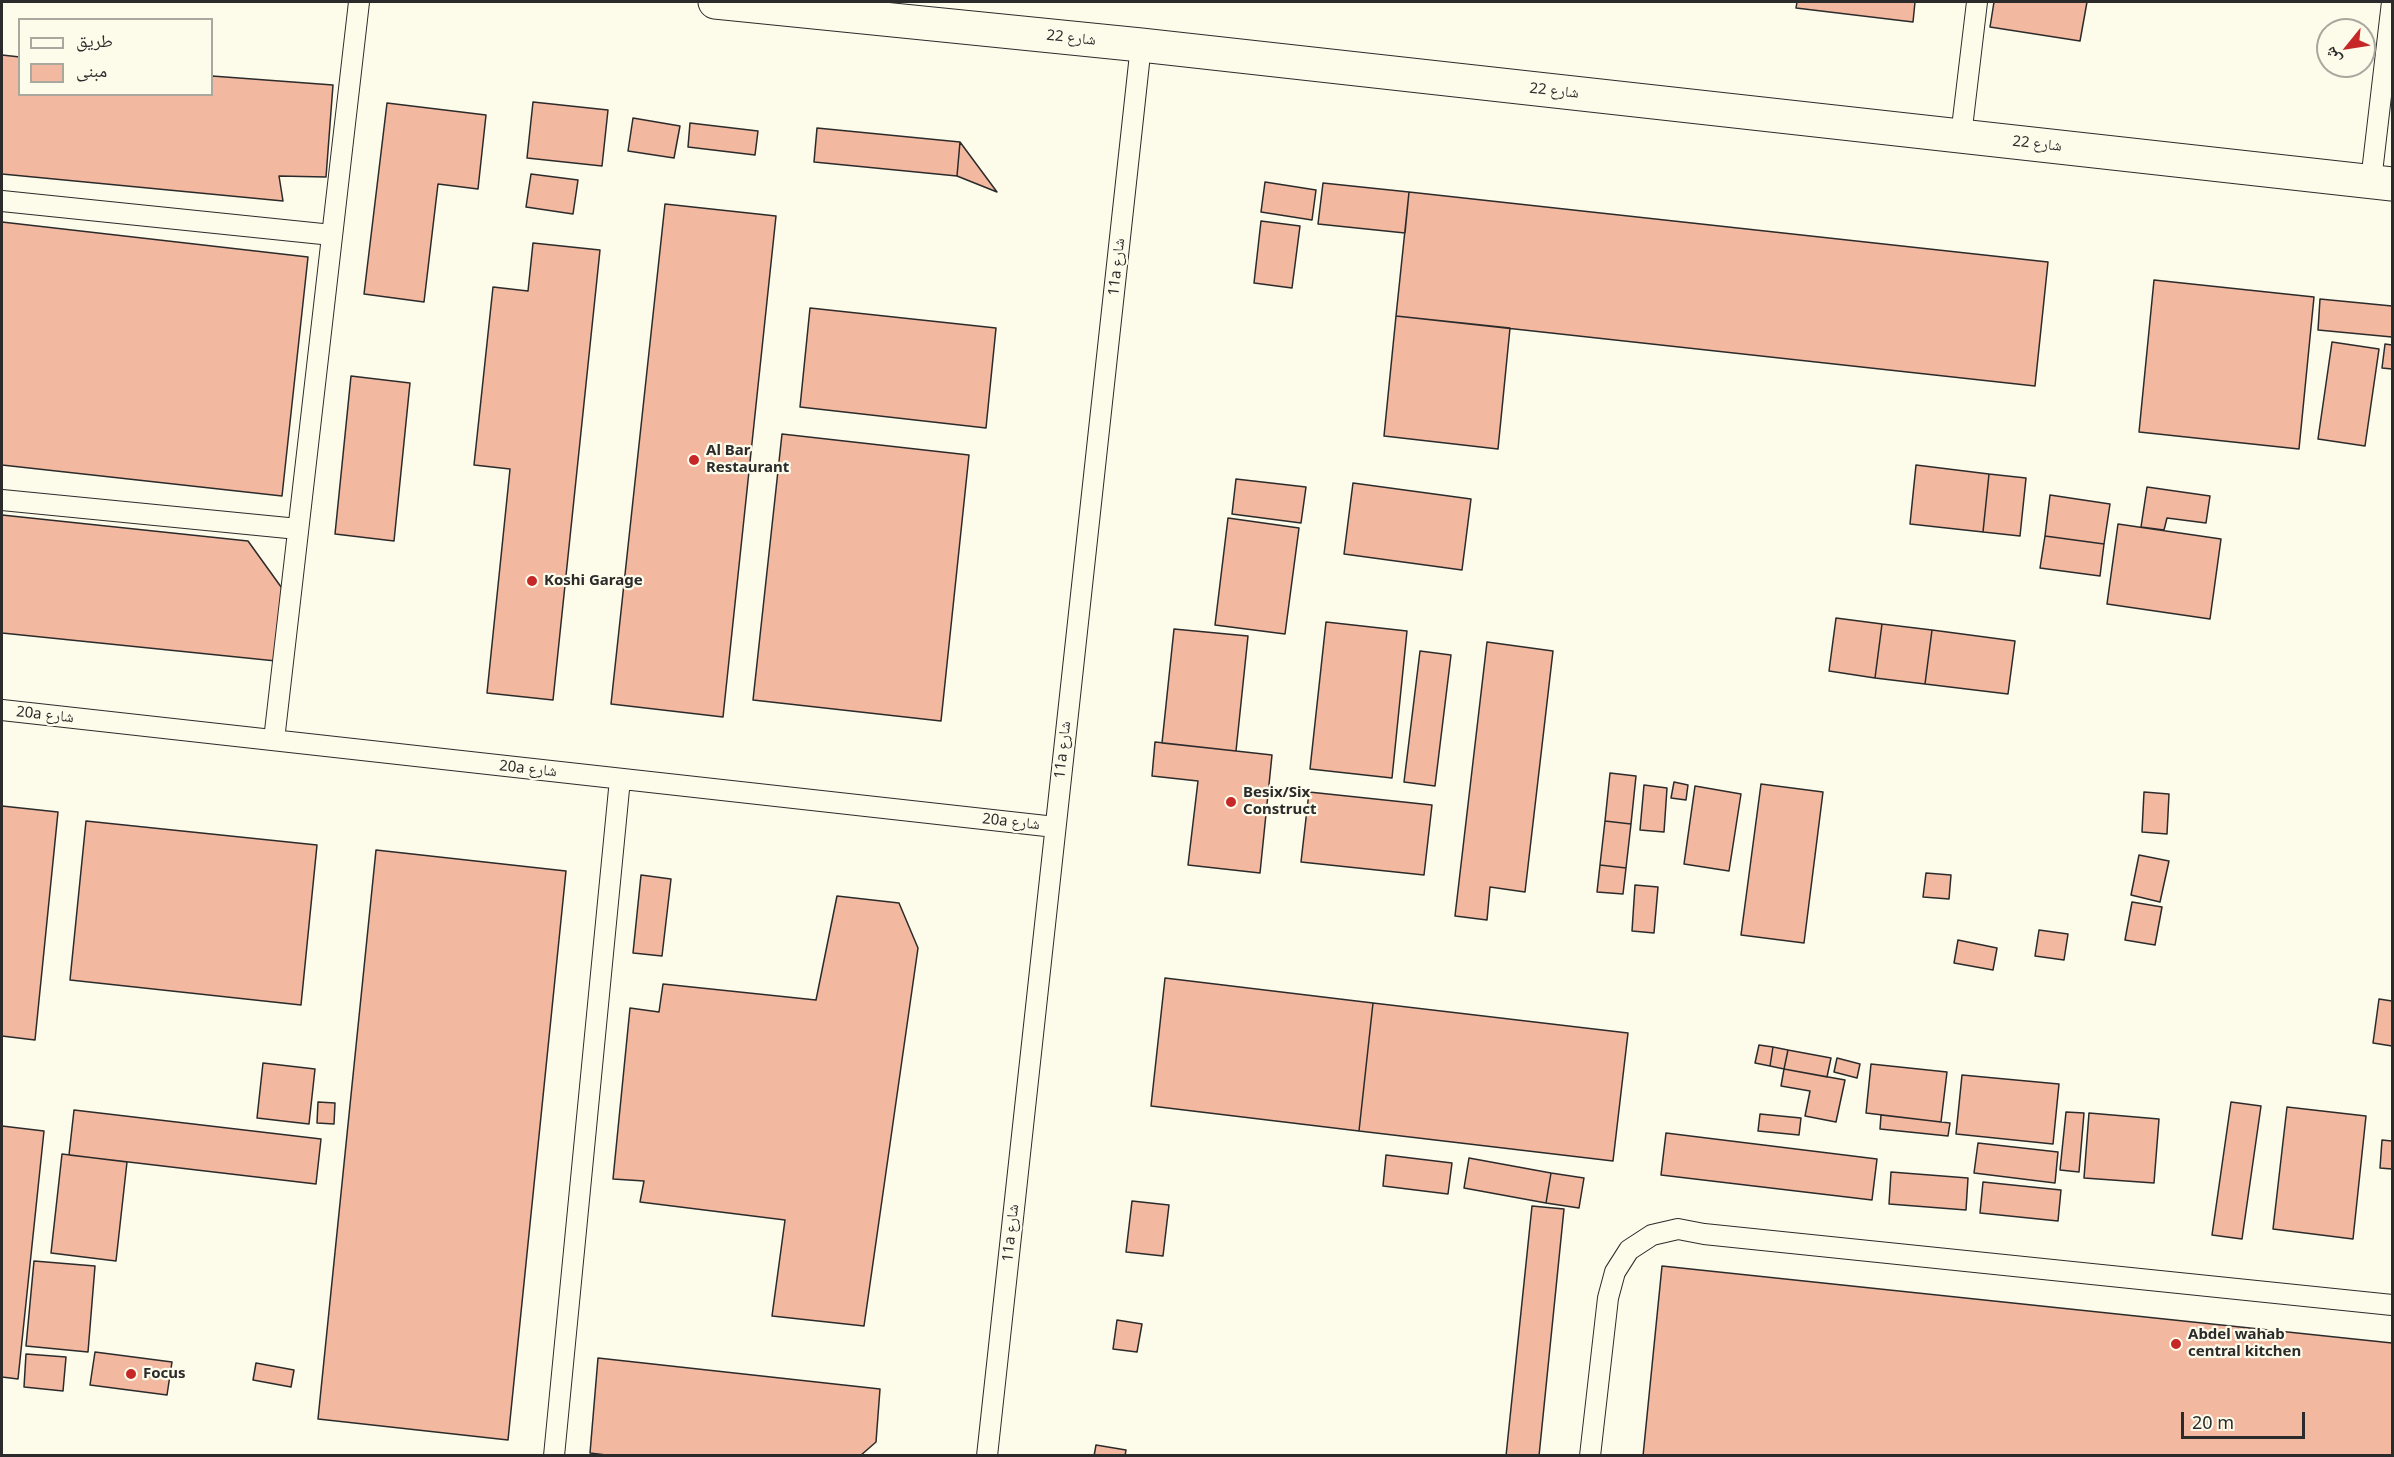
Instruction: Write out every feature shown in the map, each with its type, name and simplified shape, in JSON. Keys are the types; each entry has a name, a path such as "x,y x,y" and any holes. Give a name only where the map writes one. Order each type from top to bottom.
{"street":[{"name":"شارع 22","path":"715,2 1141,45 2382,182"}],"lane":[{"path":"274,740 359,2"},
{"path":"1962,136 1977,2"},
{"path":"2382,182 2392,2"},
{"name":"11a شارع","path":"987,1455 1141,45"},
{"path":"2,201 332,235"},
{"path":"2,500 298,529"},
{"name":"20a شارع","path":"2,710 1055,827"},
{"path":"554,1455 621,779"},
{"path":"1590,1455 1608,1298 1614,1272 1629,1250 1652,1235 1678,1229 1704,1234 2392,1305"}],"building":[{"path":"1797,2 1915,2 1913,22 1796,8"},
{"path":"1994,2 2087,2 2080,41 1990,27"},
{"path":"2,55 18,57 18,96 213,96 213,76 333,85 326,177 279,176 283,201 2,174"},
{"path":"533,102 608,110 602,166 527,158"},
{"path":"387,103 486,115 478,189 438,184 424,302 364,294"},
{"path":"633,118 680,126 674,158 628,151"},
{"path":"690,123 758,131 755,155 688,147"},
{"path":"817,128 960,142 957,176 814,162"},
{"path":"960,142 997,192 957,176"},
{"path":"531,174 578,180 573,214 526,207"},
{"path":"1265,182 1316,190 1312,220 1261,212"},
{"path":"1323,183 1409,192 1405,233 1318,224"},
{"path":"1409,192 2048,262 2035,386 1396,316"},
{"name":"Al Bar Restaurant","path":"665,204 776,216 723,717 611,704"},
{"path":"1261,221 1300,226 1292,288 1254,283"},
{"path":"2,222 308,257 282,496 2,465"},
{"name":"Koshi Garage","path":"533,243 600,250 553,700 487,693 510,469 474,465 493,287 528,291"},
{"path":"2154,280 2314,297 2299,449 2139,432"},
{"path":"2320,299 2392,306 2392,337 2318,330"},
{"path":"810,308 996,328 986,428 800,407"},
{"path":"1396,316 1510,328 1498,449 1384,436"},
{"path":"2332,342 2379,349 2365,446 2318,439"},
{"path":"2385,344 2392,345 2392,369 2382,368"},
{"path":"351,376 410,383 394,541 335,534"},
{"path":"782,434 969,455 941,721 753,700"},
{"path":"1916,465 1989,474 1983,532 1910,524"},
{"path":"1989,474 2026,478 2020,536 1983,532"},
{"path":"1236,479 1306,487 1301,523 1232,514"},
{"path":"1353,483 1471,499 1462,570 1344,554"},
{"path":"2147,487 2210,496 2206,523 2167,518 2164,530 2141,527"},
{"path":"2050,495 2110,504 2104,544 2045,536"},
{"path":"2,515 248,541 284,591 276,661 2,633"},
{"path":"1228,518 1299,528 1285,634 1215,625"},
{"path":"2118,524 2221,539 2210,619 2107,604"},
{"path":"2045,536 2104,544 2100,576 2040,568"},
{"path":"1836,618 1882,624 1875,678 1829,671"},
{"path":"1326,622 1407,631 1392,778 1310,769"},
{"path":"1882,624 1932,630 1925,684 1875,678"},
{"path":"1174,629 1248,636 1236,751 1162,743"},
{"path":"1932,630 2015,641 2008,694 1925,684"},
{"path":"1487,642 1553,651 1525,892 1490,887 1487,920 1455,916"},
{"path":"1420,651 1451,655 1435,786 1404,782"},
{"name":"Besix/Six Construct","path":"1155,742 1272,755 1260,873 1188,865 1198,781 1152,776"},
{"path":"1610,773 1636,776 1631,824 1605,821"},
{"path":"1674,782 1688,785 1686,800 1671,798"},
{"path":"1761,784 1823,792 1804,943 1741,935"},
{"path":"1644,785 1667,788 1664,832 1640,830"},
{"path":"1695,786 1741,794 1729,871 1684,864"},
{"path":"1309,792 1432,805 1424,875 1301,862"},
{"path":"2144,792 2169,794 2167,834 2142,832"},
{"path":"2,806 58,812 35,1040 2,1036"},
{"path":"86,821 317,845 301,1005 70,980"},
{"path":"1605,821 1631,824 1626,868 1600,865"},
{"path":"376,850 566,871 508,1440 318,1419"},
{"path":"2139,855 2169,861 2160,902 2131,895"},
{"path":"1600,865 1626,868 1623,894 1597,892"},
{"path":"1926,873 1951,875 1949,899 1923,897"},
{"path":"641,875 671,879 662,956 633,953"},
{"path":"1635,885 1658,887 1654,933 1632,931"},
{"path":"837,896 899,903 918,948 864,1326 772,1316 785,1220 640,1202 644,1181 613,1179 630,1008 659,1012 663,984 816,1000"},
{"path":"2132,902 2162,907 2155,945 2125,940"},
{"path":"2039,930 2068,934 2064,960 2035,956"},
{"path":"1958,940 1997,948 1993,970 1954,963"},
{"path":"1165,978 1373,1003 1359,1131 1151,1106"},
{"path":"2379,999 2392,1001 2392,1046 2373,1043"},
{"path":"1373,1003 1628,1033 1613,1161 1359,1131"},
{"path":"1759,1045 1773,1047 1770,1066 1755,1063"},
{"path":"1773,1047 1788,1050 1784,1069 1770,1066"},
{"path":"1788,1050 1831,1058 1827,1077 1784,1069"},
{"path":"1837,1058 1860,1064 1857,1078 1834,1072"},
{"path":"263,1063 315,1069 309,1124 257,1118"},
{"path":"1871,1064 1947,1072 1941,1122 1866,1113"},
{"path":"1784,1069 1845,1080 1836,1122 1805,1116 1810,1091 1781,1086"},
{"path":"1962,1075 2059,1084 2053,1144 1956,1134"},
{"path":"318,1102 335,1103 334,1124 317,1123"},
{"path":"2231,1102 2261,1106 2242,1239 2212,1235"},
{"path":"2287,1107 2366,1116 2353,1239 2273,1229"},
{"path":"74,1110 321,1139 316,1184 69,1155"},
{"path":"2066,1112 2084,1113 2079,1172 2060,1170"},
{"path":"2089,1113 2159,1119 2154,1183 2084,1178"},
{"path":"1760,1114 1801,1118 1799,1135 1758,1131"},
{"path":"1881,1115 1950,1123 1948,1136 1880,1129"},
{"path":"2,1126 44,1131 18,1379 2,1377"},
{"path":"1666,1133 1877,1159 1872,1200 1661,1175"},
{"path":"2382,1140 2392,1141 2392,1169 2380,1168"},
{"path":"1978,1143 2058,1152 2055,1183 1974,1173"},
{"path":"62,1154 127,1162 116,1261 51,1253"},
{"path":"1386,1155 1452,1163 1448,1194 1383,1186"},
{"path":"1469,1158 1551,1173 1546,1203 1464,1188"},
{"path":"1891,1172 1968,1178 1966,1210 1889,1204"},
{"path":"1551,1173 1584,1178 1579,1208 1546,1203"},
{"path":"1983,1182 2061,1190 2058,1221 1980,1213"},
{"path":"1132,1201 1169,1205 1163,1256 1126,1252"},
{"path":"1532,1206 1564,1209 1539,1456 1506,1456"},
{"path":"34,1261 95,1266 88,1352 26,1346"},
{"path":"1662,1266 2392,1343 2392,1456 1643,1456"},
{"path":"1117,1320 1142,1324 1137,1352 1113,1349"},
{"name":"Focus","path":"95,1352 172,1362 167,1395 90,1385"},
{"path":"26,1354 66,1357 63,1391 24,1387"},
{"path":"598,1358 880,1389 876,1442 860,1456 614,1456 590,1453"},
{"path":"256,1363 294,1370 291,1387 253,1380"},
{"path":"1096,1445 1126,1450 1125,1456 1094,1456"}],"place":[{"name":"Al Bar Restaurant","path":"694,460"},
{"name":"Koshi Garage","path":"532,581"},
{"name":"Besix/Six Construct","path":"1231,802"},
{"name":"Abdel wahab central kitchen","path":"2176,1344"},
{"name":"Focus","path":"131,1374"}]}
